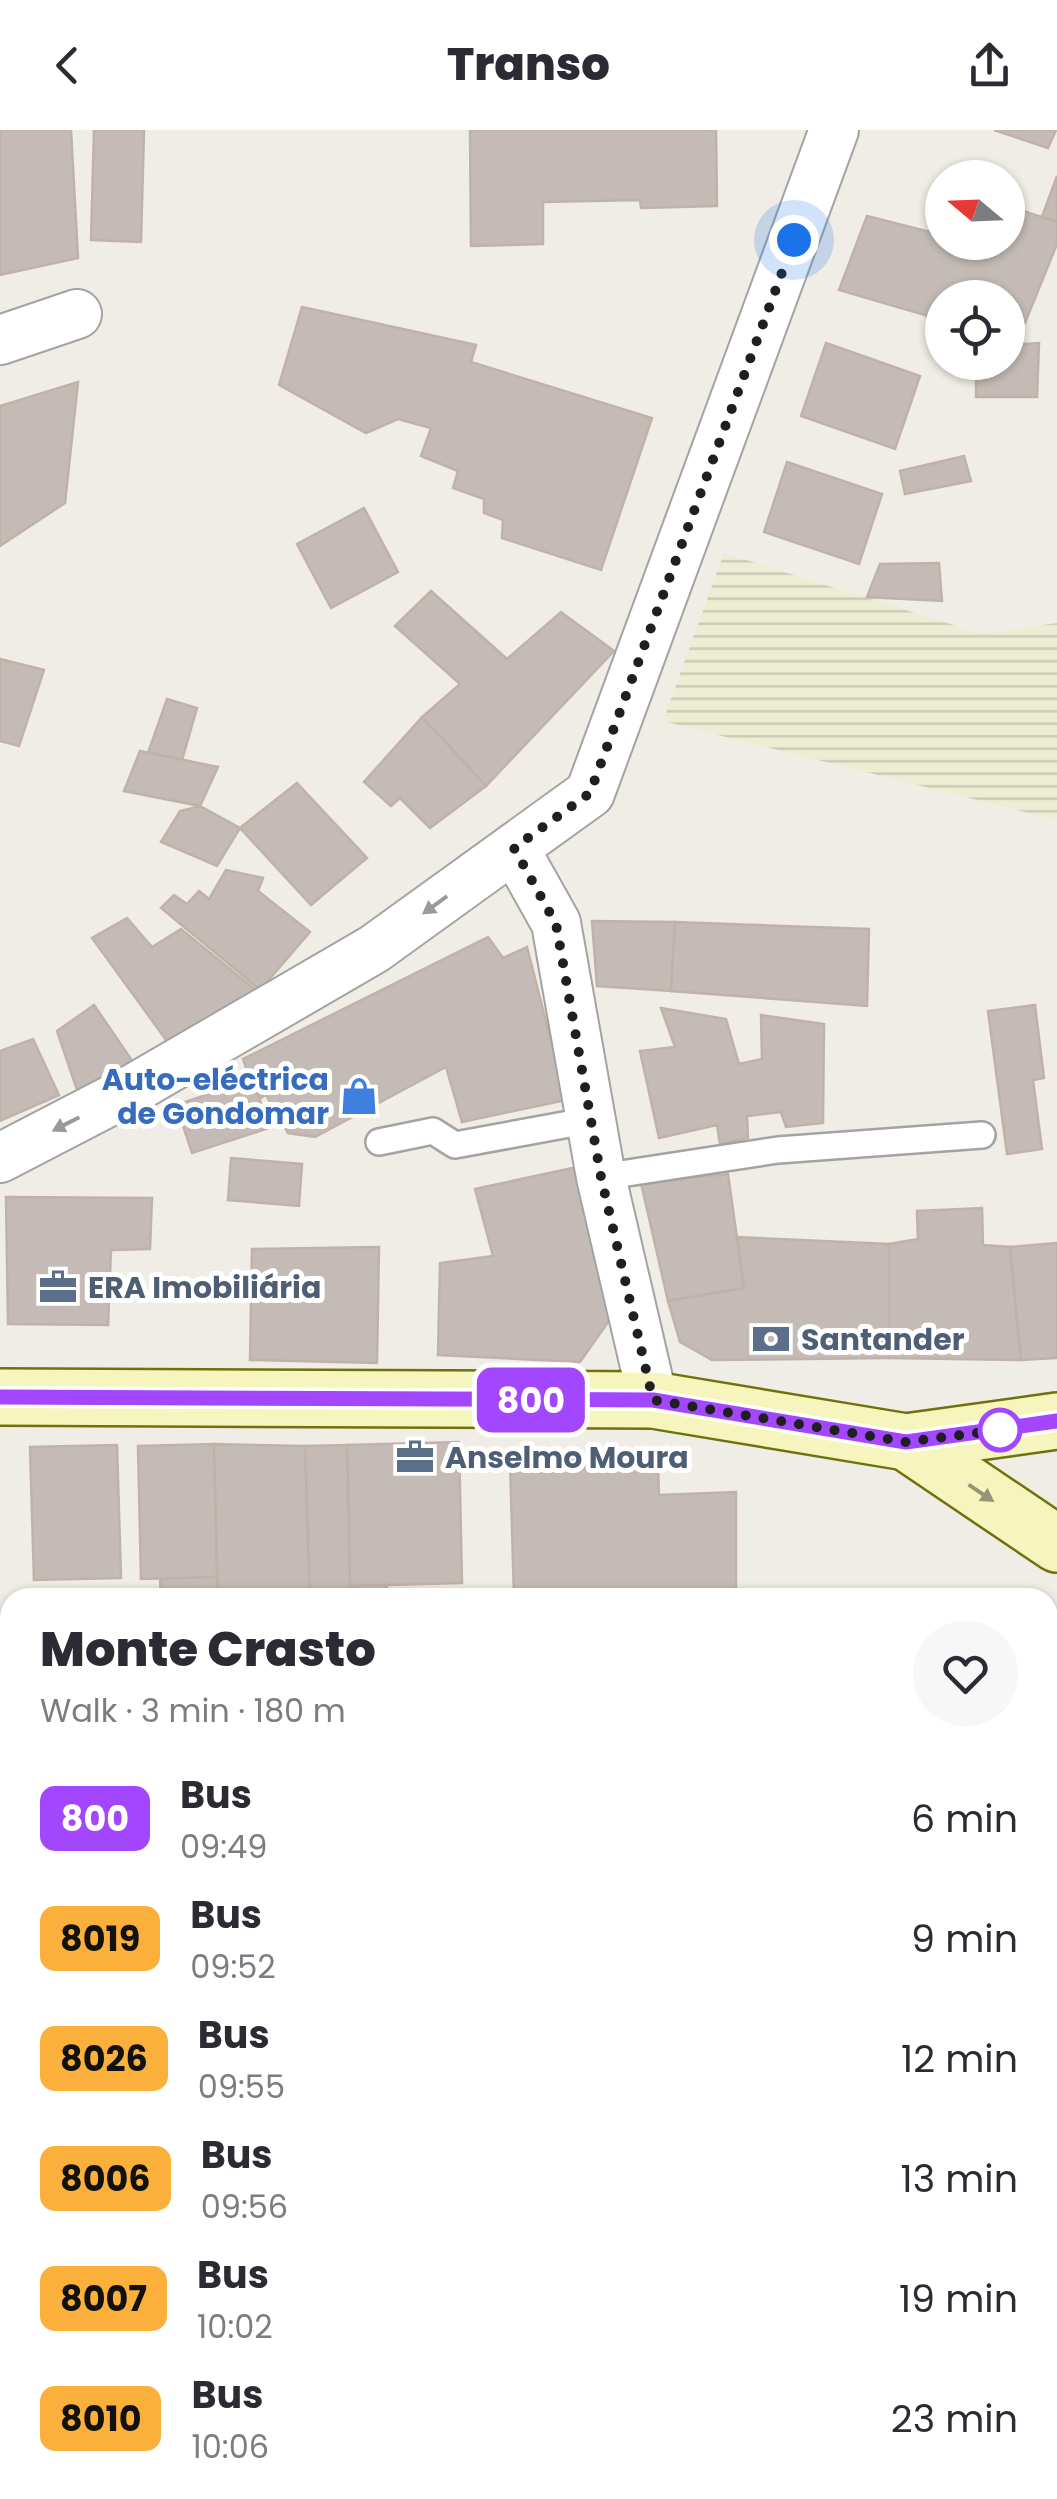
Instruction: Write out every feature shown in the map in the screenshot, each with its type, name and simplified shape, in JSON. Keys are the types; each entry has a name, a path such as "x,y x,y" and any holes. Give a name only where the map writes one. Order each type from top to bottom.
{"main road":[{"path":"0,1397 653,1400 906,1442 1057,1421"},
{"path":"906,1442 1057,1544"}],"street":[{"path":"0,1158 133,1089 374,949 590,793 834,130"},
{"path":"0,340 77,314"},
{"path":"514,848 556,924 601,1177 653,1400"}],"lane":[{"path":"379,1142 432,1131 455,1145 591,1120"},
{"path":"601,1177 778,1150 982,1135"}],"green space":[{"path":"724,553 982,634 1057,623 1057,820 663,721"}],"building":[{"path":"0,130 71,130 78,258 0,275"},
{"path":"94,130 144,130 141,242 91,240"},
{"path":"470,130 716,130 717,206 641,208 640,200 543,202 543,244 471,246"},
{"path":"994,130 1056,130 1048,148"},
{"path":"1057,176 1057,222 1042,217"},
{"path":"1025,212 1057,222 1057,244 1025,323 1025,280 925,280 925,315 839,290 867,216 925,231 925,260 1025,260"},
{"path":"302,307 476,345 471,362 652,418 601,570 502,538 503,520 484,513 484,499 453,488 458,471 421,456 431,428 398,419 366,433 279,385"},
{"path":"826,343 920,376 895,449 801,416"},
{"path":"1039,343 1037,397 976,397 976,380 1025,380 1025,344"},
{"path":"78,382 65,503 0,546 0,406"},
{"path":"964,456 971,481 905,494 900,471"},
{"path":"787,462 882,494 859,564 764,532"},
{"path":"364,508 398,572 331,608 297,544"},
{"path":"939,563 942,601 867,597 880,564"},
{"path":"431,591 507,659 561,612 614,651 486,786 422,717 460,684 395,626"},
{"path":"0,659 44,670 19,746 0,741"},
{"path":"167,699 197,708 182,760 148,753"},
{"path":"422,717 486,786 430,828 400,798 391,806 364,782"},
{"path":"140,751 218,767 200,806 124,791"},
{"path":"297,783 367,858 311,905 240,828"},
{"path":"200,806 240,828 217,866 161,842 180,811"},
{"path":"226,870 263,878 258,891 310,932 260,990 161,908 174,895 187,904 199,891 209,899"},
{"path":"127,918 152,947 181,929 262,995 172,1048 92,938"},
{"path":"592,921 675,922 671,991 597,986"},
{"path":"675,922 869,929 867,1006 671,991"},
{"path":"488,937 503,958 527,947 566,1100 462,1122 446,1067 315,1137 288,1133 266,1095 257,1100 243,1059"},
{"path":"94,1005 133,1062 77,1090 57,1031"},
{"path":"1035,1005 1044,1078 1033,1080 1042,1149 1007,1154 988,1011"},
{"path":"661,1008 726,1019 739,1064 762,1059 761,1015 824,1024 823,1123 786,1127 781,1112 747,1116 748,1138 720,1144 717,1125 659,1138 640,1051 675,1047"},
{"path":"33,1039 59,1095 0,1121 0,1051"},
{"path":"253,1079 269,1128 192,1153 176,1105"},
{"path":"231,1158 302,1164 299,1206 228,1200"},
{"path":"577,1167 613,1315 580,1362 438,1355 440,1263 493,1256 475,1189"},
{"path":"728,1174 744,1288 668,1301 641,1183"},
{"name":"ERA Imobiliária","path":"6,1197 152,1198 150,1249 111,1250 108,1325 8,1324"},
{"path":"982,1208 983,1245 1010,1247 1021,1360 889,1358 889,1244 918,1239 917,1211"},
{"path":"737,1237 889,1244 889,1358 712,1360 680,1342 668,1301 744,1288"},
{"path":"1057,1243 1057,1358 1021,1360 1010,1247"},
{"path":"379,1247 377,1363 250,1360 252,1249"},
{"path":"459,1442 462,1583 350,1586 347,1445"},
{"path":"214,1444 217,1577 141,1579 138,1446"},
{"path":"214,1444 305,1446 310,1588 218,1588"},
{"path":"117,1445 121,1578 34,1580 30,1447"},
{"path":"347,1445 350,1586 387,1588 310,1588 305,1446"},
{"path":"585,1458 585,1469 658,1466 659,1495 736,1492 736,1588 514,1588 510,1460"},
{"path":"217,1577 217,1588 160,1588 160,1579"}],"bus line":[{"name":"800","path":"0,1397 653,1400 906,1442 1057,1421"}],"place":[{"name":"Auto-eléctrica de Gondomar","path":"359,1096"},
{"name":"ERA Imobiliária","path":"58,1287"},
{"name":"Santander","path":"771,1339"},
{"name":"Anselmo Moura","path":"415,1457"}],"route":[{"path":"794,240 590,793 514,848 556,924 601,1177 653,1400 906,1442 1000,1430"}]}
